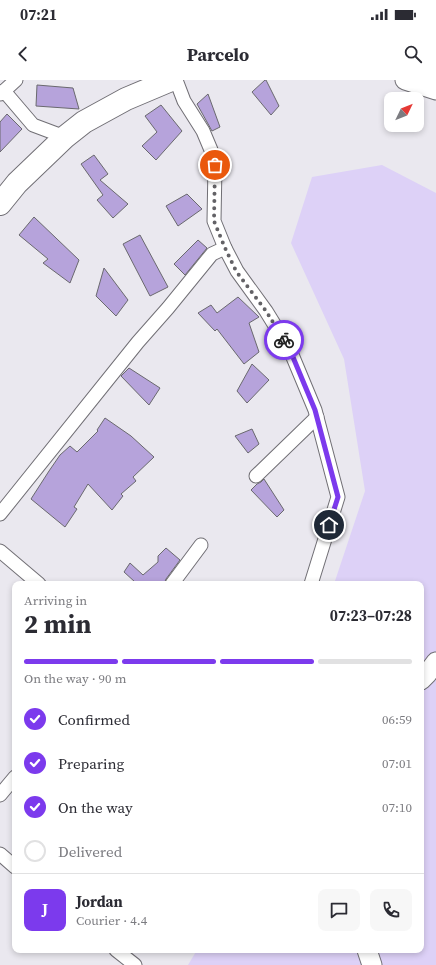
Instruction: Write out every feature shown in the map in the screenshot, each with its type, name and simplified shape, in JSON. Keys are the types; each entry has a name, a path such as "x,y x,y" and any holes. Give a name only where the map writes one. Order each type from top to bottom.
{"highway":[{"path":"0,204 17,183 84,122 126,99 170,80"}],"street":[{"path":"16,80 2,93 33,125 66,137"},
{"path":"176,80 184,101 203,131 211,150 215,165 214,221 225,248 236,271 266,311 290,350 317,417 338,497 311,581"},
{"path":"405,80 436,90"},
{"path":"0,514 138,342 212,254 225,248"},
{"path":"256,476 317,417"},
{"path":"174,581 201,545"},
{"path":"0,552 35,581"},
{"path":"424,677 436,662"},
{"path":"0,795 12,781"},
{"path":"0,854 12,864"},
{"path":"368,953 372,965"}],"shaded area":[{"path":"382,165 436,193 436,965 188,965 195,953 424,953 424,581 335,581 365,491 344,359 291,243 312,177"}],"building":[{"path":"265,80 279,106 271,115 252,92"},
{"path":"37,85 73,88 79,109 36,106"},
{"path":"208,94 220,127 212,131 197,104"},
{"path":"161,105 182,131 156,160 142,146 157,132 145,116"},
{"path":"7,114 22,129 0,152 0,122"},
{"path":"94,155 108,174 100,180 128,204 113,218 97,200 103,195 81,164"},
{"path":"187,194 202,209 178,226 166,206"},
{"path":"34,217 79,260 70,283 43,263 48,259 19,235"},
{"path":"140,235 168,287 150,296 123,244"},
{"path":"198,240 207,248 185,275 174,264"},
{"path":"104,268 128,300 116,316 96,296"},
{"path":"238,297 259,317 249,323 259,352 244,364 217,329 215,331 198,313 211,305 217,313"},
{"path":"252,364 269,380 247,403 237,391"},
{"path":"129,368 160,388 149,405 121,376"},
{"path":"105,418 131,436 154,457 133,477 136,481 121,494 123,496 112,510 88,484 74,507 77,509 65,527 31,499 60,455 70,446 77,452 98,431 97,430"},
{"path":"252,429 259,444 248,453 235,436"},
{"path":"264,479 284,510 277,517 251,490"},
{"path":"166,548 180,560 165,581 134,581 124,572 130,563 143,575 158,562 158,556"}],"way so far":[{"path":"215,165 214,221 236,271 266,311 284,340"}],"route":[{"path":"284,340 290,350 315,410 338,497 329,525"}]}
